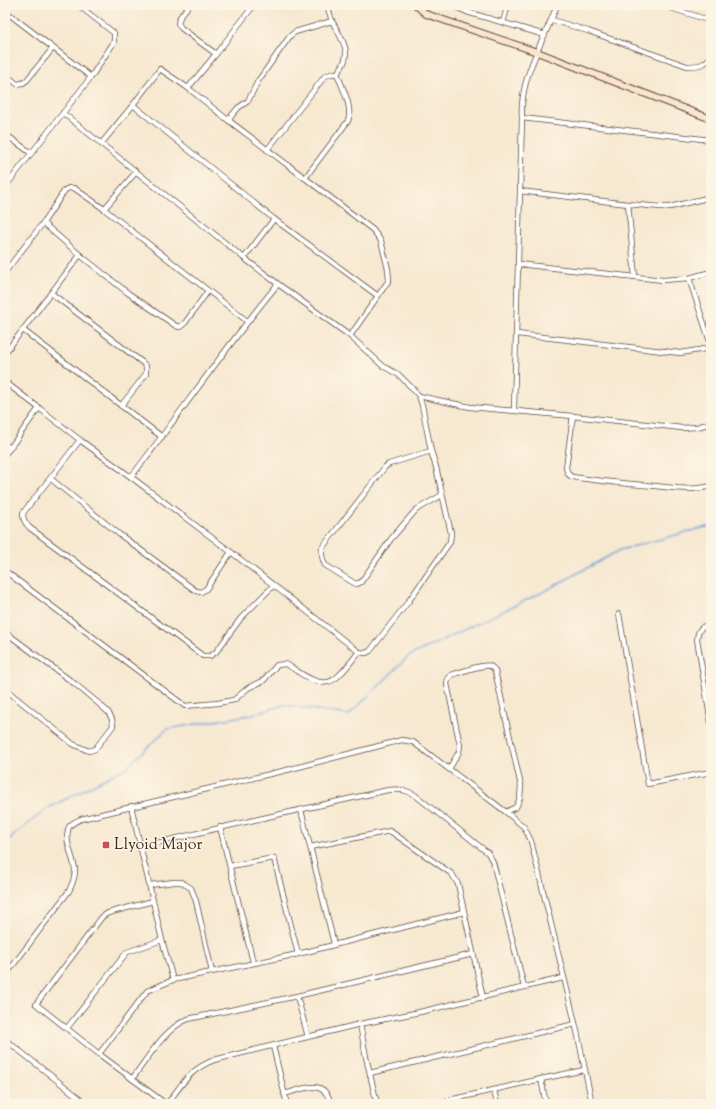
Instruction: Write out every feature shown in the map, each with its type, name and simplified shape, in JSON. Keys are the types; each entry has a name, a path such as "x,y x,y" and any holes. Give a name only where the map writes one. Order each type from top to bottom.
{"street":[{"path":"5,187 91,77 114,42 114,33 78,5"},
{"path":"189,5 180,17 178,23 182,28 216,54"},
{"path":"188,88 254,5"},
{"path":"267,150 325,76 337,73 345,63 347,48 332,21 327,5"},
{"path":"416,5 426,14 537,52 711,119"},
{"path":"503,22 508,5"},
{"path":"514,410 522,118 521,105 525,85 557,5"},
{"path":"662,5 711,21"},
{"path":"455,6 467,12 545,35"},
{"path":"5,11 91,77"},
{"path":"552,20 687,66 704,64 711,56"},
{"path":"228,120 238,108 248,100 258,81 290,36 295,32 332,21"},
{"path":"5,74 17,84 23,83 53,48"},
{"path":"101,144 133,105 160,68 373,230 381,241 389,280 350,336"},
{"path":"305,178 348,121 350,115 350,109 337,73"},
{"path":"133,105 274,219 378,296"},
{"path":"5,382 230,552 359,652 370,652 408,602 450,542 451,533 419,396 399,374 382,366 350,336 244,258 63,113"},
{"path":"522,118 711,140"},
{"path":"5,134 31,153"},
{"path":"104,209 136,172"},
{"path":"5,272 43,223 65,190 74,188 104,209 248,321"},
{"path":"520,191 628,204 670,207 711,197"},
{"path":"628,204 635,277"},
{"path":"244,258 274,219"},
{"path":"43,223 128,293 176,326 180,326 185,323 208,291"},
{"path":"5,353 80,255"},
{"path":"518,264 663,280 689,278 711,272"},
{"path":"517,334 680,353 691,352 711,346 689,278"},
{"path":"130,477 162,437 248,321 278,284"},
{"path":"51,293 146,366 146,374 121,406"},
{"path":"23,330 162,437"},
{"path":"419,396 470,407 514,410 682,428 697,427 711,423"},
{"path":"5,454 39,408"},
{"path":"573,416 566,468 568,474 572,477 609,483 670,488 700,488 711,486"},
{"path":"80,440 24,513 23,518 30,528 203,656 210,656 216,652 241,618 273,586"},
{"path":"5,444 10,448"},
{"path":"431,451 389,464 385,467 322,548 322,560 325,565 354,583 357,584 361,582 391,539 416,510 442,495"},
{"path":"50,479 119,534 196,591 202,592 206,589 230,552"},
{"path":"5,571 185,706 234,700 248,688 263,681 277,665 281,664 286,664 322,683 328,682 336,678 359,652"},
{"path":"619,614 648,784 711,772"},
{"path":"711,624 700,628 697,632 697,639 709,696 711,723"},
{"path":"5,632 98,703 108,712 112,719 113,726 95,749 90,751 82,749 73,744 5,689"},
{"path":"449,769 456,759 460,745 447,684 448,680 451,676 481,666 491,666 495,671 521,786 520,798 516,807 506,812"},
{"path":"5,976 60,904 71,887 75,871 67,833 69,826 81,819 287,770 402,740 413,742 524,827 531,841 575,1024 592,1104"},
{"path":"141,846 388,790 400,789 408,791 471,838 488,853 493,862 524,987"},
{"path":"131,806 162,940 173,980"},
{"path":"300,810 334,944"},
{"path":"220,827 253,962"},
{"path":"310,847 390,831 452,874 458,884 483,998"},
{"path":"230,866 274,858 298,954"},
{"path":"150,885 181,882 191,888 196,901 212,972"},
{"path":"153,901 102,917 36,1004 99,1054 167,1104 188,1076 200,1066 214,1060 360,1024 483,998 563,978"},
{"path":"99,1054 147,991 153,987 173,980 253,962 298,954 464,912"},
{"path":"67,1028 127,952 162,940"},
{"path":"132,1079 170,1030 178,1023 188,1019 297,996 473,954"},
{"path":"297,996 308,1037"},
{"path":"360,1024 377,1104"},
{"path":"370,1073 575,1024"},
{"path":"5,1045 8,1041 87,1104"},
{"path":"273,1046 286,1104"},
{"path":"432,1104 584,1070"},
{"path":"541,1079 546,1104"},
{"path":"284,1094 315,1086 323,1088 329,1096 331,1104"},
{"path":"494,1090 497,1104"}],"waterway":[{"path":"5,843 45,810 127,767 167,729 250,715 284,705 349,715 409,656 545,591 620,550 706,527 711,528"}],"place":[{"name":"Llyoid Major","path":"106,845"}]}
